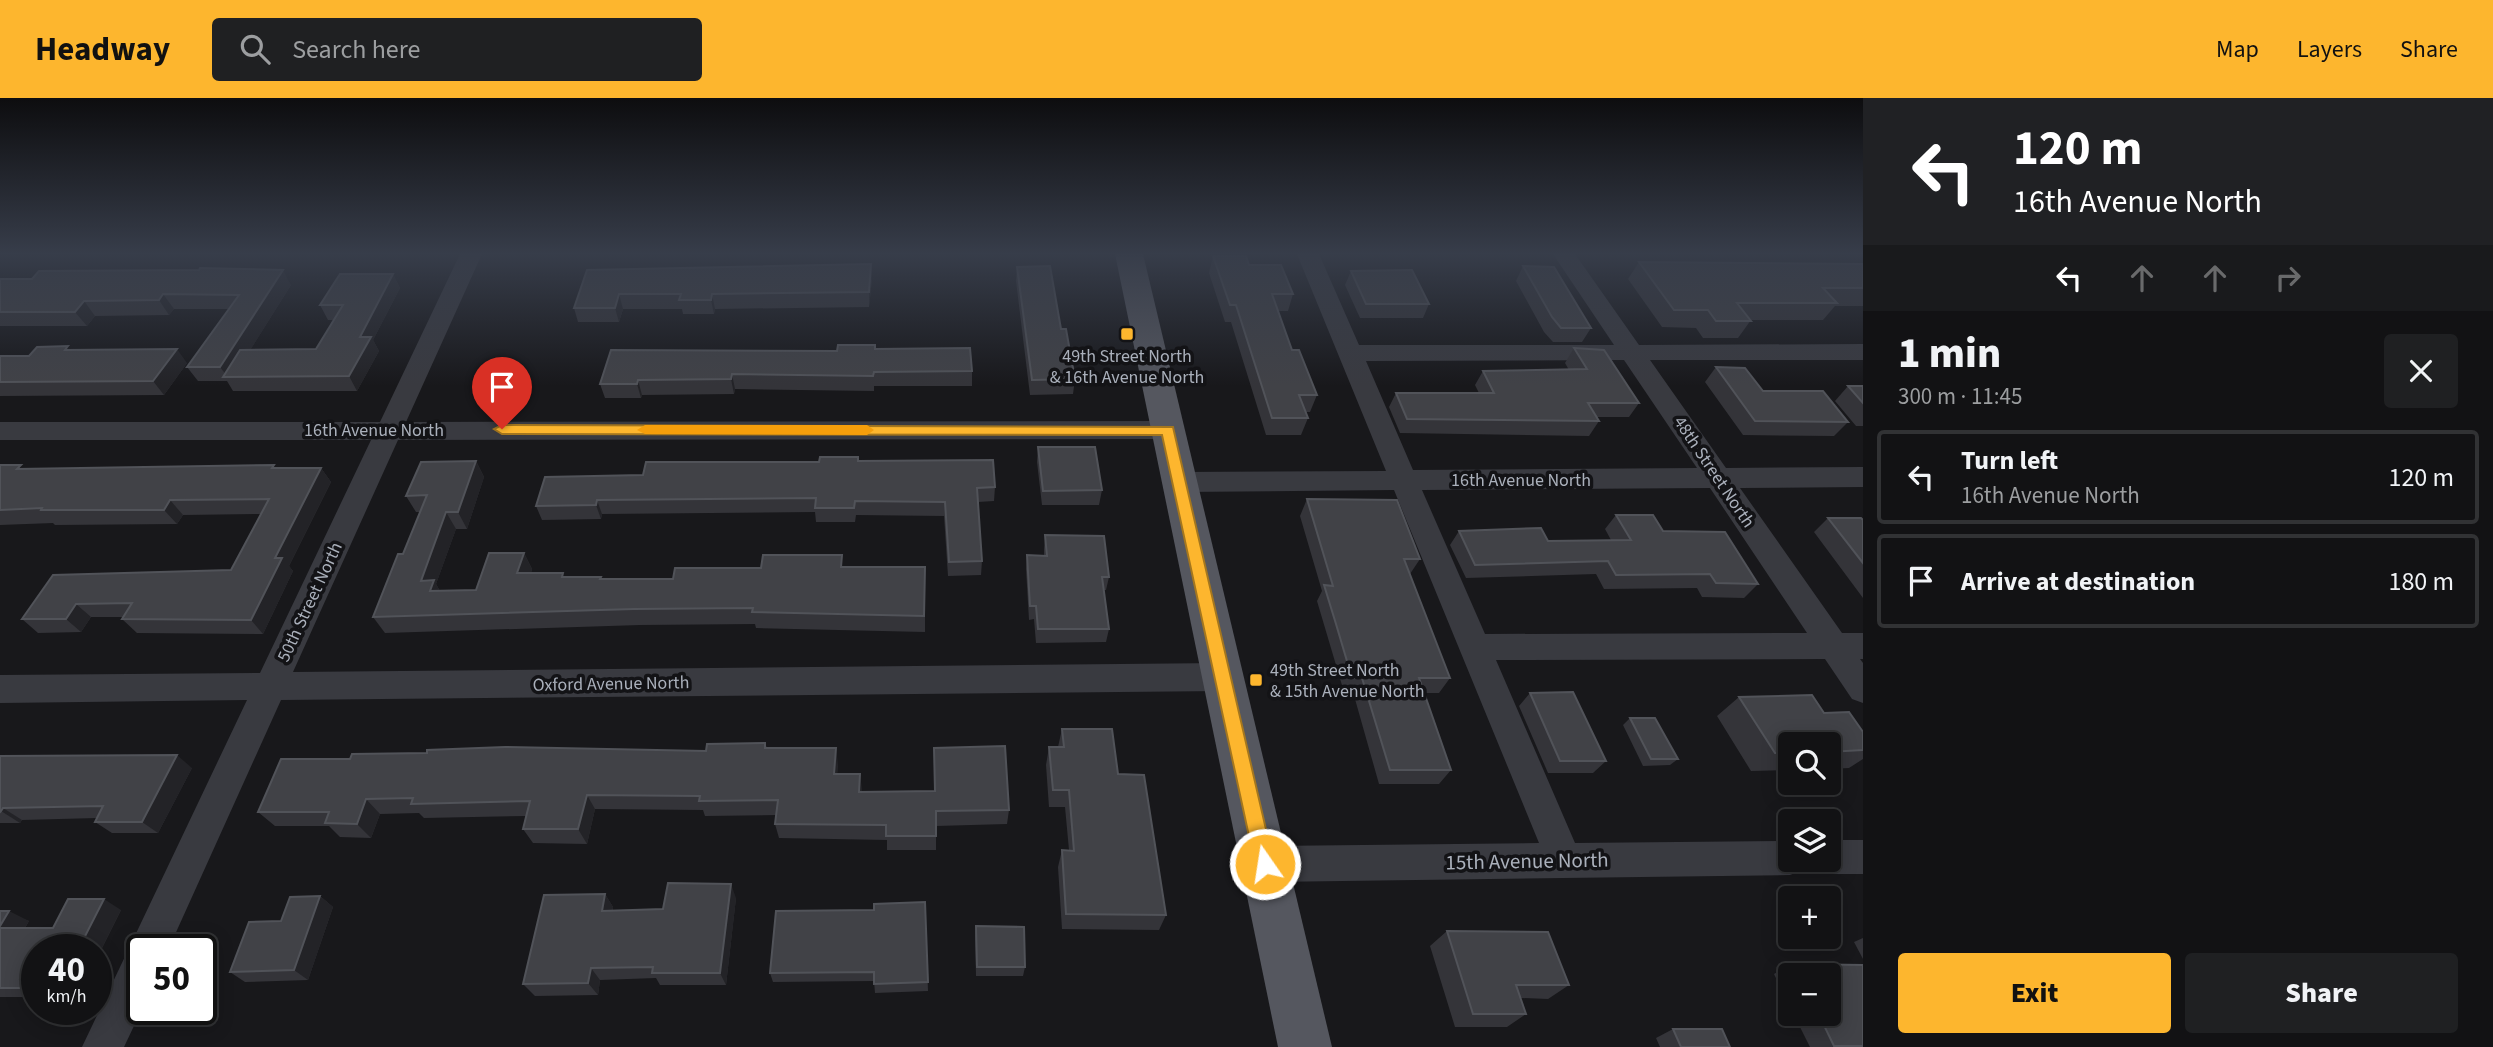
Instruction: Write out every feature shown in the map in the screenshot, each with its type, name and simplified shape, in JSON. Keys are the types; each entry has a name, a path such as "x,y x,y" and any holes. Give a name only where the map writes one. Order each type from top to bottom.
{"main road":[{"path":"1139,298 1305,1047"}],"street":[{"name":"50th Street North","path":"155,934 451,298"},
{"path":"1326,298 1565,860"},
{"name":"48th Street North","path":"1594,298 1719,479 1848,646 1863,690"},
{"path":"1349,353 1863,352"},
{"name":"16th Avenue North","path":"0,431 1168,430"},
{"name":"16th Avenue North","path":"1180,482 1863,477"},
{"path":"1474,647 1848,646"},
{"name":"Oxford Avenue North","path":"0,689 1223,677"},
{"path":"1841,857 1863,857"},
{"name":"15th Avenue North","path":"1265,864 1778,858"},
{"path":"103,1047 126,998"}],"building":[{"path":"0,298 160,298 84,301 75,312 0,312"},
{"path":"237,298 265,298 220,367 187,367"},
{"path":"324,298 380,298 360,337 371,337 349,376 223,377 240,350 316,349 343,305 320,305"},
{"path":"577,298 618,298 615,308 574,308"},
{"path":"680,298 711,298 711,300"},
{"path":"1021,298 1056,298 1061,329 1066,329 1075,379 1032,380"},
{"path":"1228,298 1274,298 1292,350 1299,350 1317,395 1299,395 1308,418 1272,418 1236,305 1230,305"},
{"path":"1363,298 1426,298 1429,304 1366,304"},
{"path":"1541,298 1573,298 1591,328 1561,328"},
{"path":"1665,298 1833,298 1837,303 1737,303 1751,321 1716,321 1708,310 1674,310"},
{"path":"838,345 875,345 875,349 970,348 972,371 874,372 873,376 732,374 731,379 638,380 637,384 600,384 611,350 837,351"},
{"path":"68,346 65,350 177,349 153,381 0,382 0,356 29,356 37,347"},
{"path":"1574,348 1604,350 1639,403 1588,403 1599,421 1407,419 1396,393 1494,393 1483,371 1587,369"},
{"path":"1716,367 1745,368 1763,391 1823,391 1848,422 1755,421"},
{"path":"1848,386 1863,386 1863,403"},
{"path":"1038,447 1095,447 1102,490 1043,491"},
{"path":"820,457 858,457 858,461 993,460 995,487 977,488 982,561 949,562 945,502 855,501 854,508 815,508 816,498 597,500 596,505 536,506 545,477 643,475 646,462 819,462"},
{"path":"476,461 458,512 446,512 421,581 434,580 430,591 476,590 489,553 524,553 517,573 563,573 562,577 601,577 600,579 673,579 675,568 761,568 763,555 842,555 841,567 925,567 924,616 752,612 753,608 373,617 398,554 403,554 427,495 406,496 421,462"},
{"path":"0,465 21,465 17,469 274,465 272,468 321,468 275,558 282,558 251,620 122,619 132,603 76,604 66,619 22,619 53,575 231,570 269,499 170,500 164,510 0,510"},
{"path":"1307,499 1397,500 1420,559 1404,559 1450,678 1419,678 1451,770 1390,770 1362,678 1352,678 1324,585 1333,586"},
{"path":"1616,515 1653,515 1663,531 1725,532 1758,584 1716,583 1710,574 1616,575 1608,561 1475,565 1459,531 1541,528 1548,541 1631,540"},
{"path":"1828,518 1863,520 1863,563"},
{"path":"1045,535 1104,536 1109,577 1102,577 1109,629 1038,629 1036,606 1030,606 1027,555 1047,556"},
{"path":"1573,692 1606,761 1560,761 1530,693"},
{"path":"1812,695 1824,713 1849,712 1863,732 1863,750 1841,751 1841,732 1778,732 1778,753 1775,753 1739,697"},
{"path":"1630,718 1655,718 1678,759 1651,759"},
{"path":"1062,729 1112,729 1118,774 1144,775 1166,915 1066,914 1062,850 1074,851 1069,790 1053,790 1049,747 1064,747"},
{"path":"765,743 765,748 836,748 834,774 860,774 859,792 935,791 934,748 1005,746 1009,810 936,811 936,836 886,836 886,825 775,824 778,800 699,801 700,796 587,795 578,829 523,829 530,801 411,804 413,798 366,799 357,824 325,823 329,812 258,812 281,759 350,759 352,754 427,753 427,750 505,747 706,751 707,744"},
{"path":"177,755 142,822 95,822 103,806 3,808 0,812 0,756"},
{"path":"668,883 731,884 720,973 652,973 653,967 591,968 588,983 523,984 544,895 605,894 602,911 663,909"},
{"path":"320,896 294,970 230,972 249,922 281,921 290,897"},
{"path":"68,899 104,899 86,934 21,934 21,988 0,988 0,928 53,928"},
{"path":"925,902 928,982 874,984 874,972 770,973 776,911 874,910 874,904"},
{"path":"0,911 9,911 0,926"},
{"path":"976,926 1024,927 1025,967 977,967"},
{"path":"1447,931 1548,932 1569,985 1516,985 1526,1014 1473,1014"},
{"path":"1841,965 1863,965 1863,1046 1834,1046 1824,1026 1841,1026"},
{"path":"1673,1029 1722,1029 1730,1047 1681,1047"}],"slow traffic":[{"path":"645,430 867,430"}],"place":[{"name":"49th Street North & 16th Avenue North","path":"1127,334"},
{"name":"49th Street North & 15th Avenue North","path":"1256,680"}],"route":[{"path":"502,429 1168,430 1265,864"}]}
